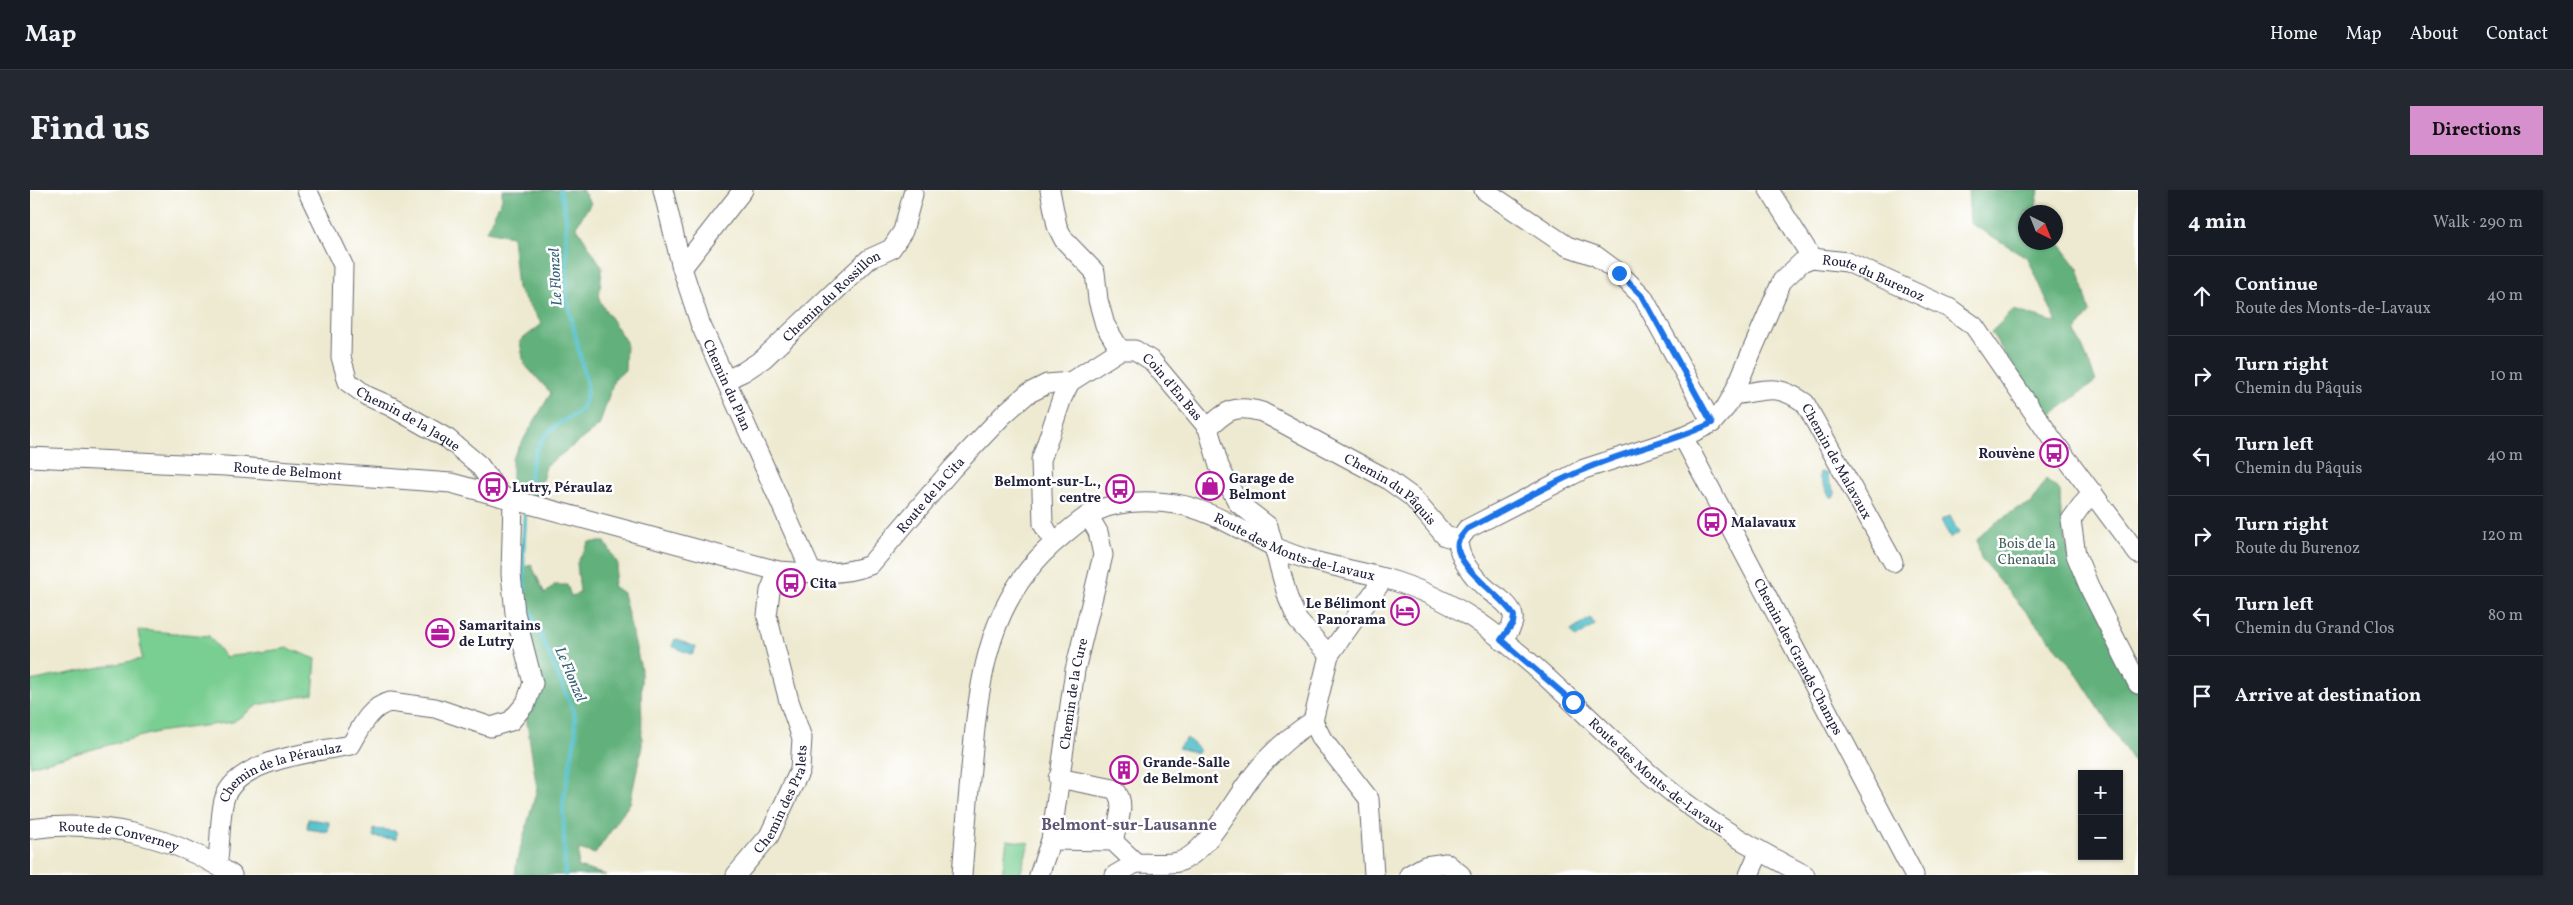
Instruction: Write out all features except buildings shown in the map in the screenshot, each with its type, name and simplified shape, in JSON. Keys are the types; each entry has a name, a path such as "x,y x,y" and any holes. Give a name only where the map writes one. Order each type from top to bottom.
{"street":[{"name":"Chemin de la Jaque","path":"307,190 343,265 340,357 348,382 367,396 390,406 448,439 479,465 507,499"},
{"name":"Chemin du Plan","path":"663,190 682,268 700,323 812,573"},
{"path":"682,268 744,190"},
{"path":"1048,533 1043,524 1041,460 1062,398 1070,382 1120,350 1105,325 1098,300 1095,272 1064,240 1057,226 1050,190"},
{"path":"1484,190 1567,246 1596,256 1619,273 1643,297 1712,423"},
{"path":"1769,190 1812,258"},
{"name":"Chemin du Rossillon","path":"726,380 743,372 763,358 869,259 891,249 903,231 913,194"},
{"name":"Route du Burenoz","path":"1459,540 1467,529 1584,469 1683,437 1712,423 1726,407 1733,394 1782,281 1802,262 1812,258 1846,262 1949,308 1974,326 2052,439 2138,554"},
{"name":"Coin d'En Bas","path":"1120,350 1136,350 1152,361 1208,428 1219,466 1238,503 1268,526 1288,598 1298,621 1329,655"},
{"name":"Route de la Cita","path":"540,508 778,571 812,573 858,570 870,565 952,469 1003,415 1028,394 1047,384 1070,382"},
{"name":"Chemin de Malavaux","path":"1733,394 1770,388 1788,391 1805,402 1893,562"},
{"name":"Chemin du Pâquis","path":"1208,428 1225,411 1239,408 1262,412 1387,479 1412,497 1445,536 1459,540"},
{"name":"Chemin des Grands Champs","path":"1683,437 1914,875"},
{"name":"Route de Belmont","path":"30,457 225,466 391,477 451,483 540,508"},
{"path":"2094,493 2080,506 2071,520 2076,555 2098,605 2138,684"},
{"name":"Chemin de la Péraulaz","path":"224,870 224,800 233,783 249,771 290,757 351,745 374,709 390,702 435,708 492,726 511,721 526,703 532,683 516,620 511,574 507,499"},
{"name":"Route des Monts-de-Lavaux","path":"962,875 978,691 991,640 1001,612 1021,579 1054,542 1088,515 1121,504 1156,502 1179,505 1229,523 1275,547 1324,565 1384,578 1441,600 1473,619 1529,662 1658,782 1696,811 1759,852 1805,875"},
{"name":"Chemin de la Cure","path":"1039,875 1051,840 1058,778 1075,670 1103,555 1098,532 1088,515"},
{"path":"1459,540 1458,547 1464,560 1484,587 1510,609 1514,616 1513,623 1501,640"},
{"name":"Chemin des Pralets","path":"736,875 769,836 800,770 802,738 789,701 767,616 770,592 778,571"},
{"path":"1374,875 1368,800 1322,739 1314,722 1329,655 1384,578"},
{"path":"1115,875 1136,863 1178,862 1196,851 1228,815 1251,778 1288,736 1314,722"},
{"path":"1058,778 1114,789 1120,795 1122,802 1113,842"},
{"name":"Route de Converney","path":"30,829 75,826 120,830 170,845 224,870"},
{"path":"1051,840 1113,842 1136,863"},
{"path":"1748,875 1759,852"},
{"path":"1409,875 1425,866 1446,863 1461,875"}],"green space":[{"path":"502,190 582,190 591,203 576,226 602,267 599,300 626,342 625,370 614,380 599,426 546,466 537,499 519,494 512,484 512,459 551,393 524,364 520,341 542,324 517,288 512,236 486,231 502,199"},
{"path":"1968,190 2039,190 2036,205 2018,205 2018,250 2063,250 2063,248 2078,268 2090,312 2076,332 2096,381 2046,419 1991,332 2014,310 2057,323 2028,258 1970,223"},
{"name":"Bois de la Chenaula","path":"2046,479 2060,491 2061,517 2071,561 2138,671 2138,769 2069,662 1981,559 1977,540 1988,528 2018,508 2031,504"},
{"path":"589,542 605,542 618,564 613,586 623,593 641,669 642,746 630,803 595,854 579,849 578,867 606,875 515,875 517,860 537,789 526,716 522,569 531,564 545,594 554,585 567,585 571,596 580,593 577,563"},
{"path":"138,630 209,636 225,657 288,648 316,659 313,694 258,705 233,722 157,732 30,766 30,681 142,659"},
{"path":"1007,840 1029,843 1020,875 1002,875"}],"water":[{"path":"1820,472 1828,474 1827,478 1835,494 1833,497 1830,497 1819,477"},
{"path":"1950,516 1959,533 1950,538 1941,520"},
{"path":"1590,618 1595,625 1576,638 1571,631"},
{"path":"675,639 696,647 692,655 672,646"},
{"path":"1187,738 1200,750 1197,753 1178,748"},
{"path":"308,819 329,822 328,832 307,829"},
{"path":"374,829 396,831 396,839 374,837"}],"waterway":[{"name":"Le Flonzel","path":"529,487 532,465 539,445 548,433 579,410 586,396 587,385 567,300 566,216 560,190"},
{"name":"Le Flonzel","path":"525,515 523,552 525,599 574,712 576,734 563,802 565,875"}],"place":[{"name":"Rouvène","path":"2054,453"},
{"name":"Garage de Belmont","path":"1210,486"},
{"name":"Lutry, Péraulaz","path":"493,487"},
{"name":"Belmont-sur-L., centre","path":"1120,489"},
{"name":"Malavaux","path":"1712,522"},
{"name":"Cita","path":"791,583"},
{"name":"Le Bélimont Panorama","path":"1405,611"},
{"name":"Samaritains de Lutry","path":"440,633"},
{"name":"Grande-Salle de Belmont","path":"1124,770"}],"district":[{"name":"Belmont-sur-Lausanne","path":"1129,824"}],"route":[{"path":"1573,702 1529,662 1501,640 1513,623 1514,616 1503,602 1484,587 1464,560 1458,547 1459,540 1467,529 1549,486 1584,469 1683,437 1712,423 1643,297 1619,273"}]}
